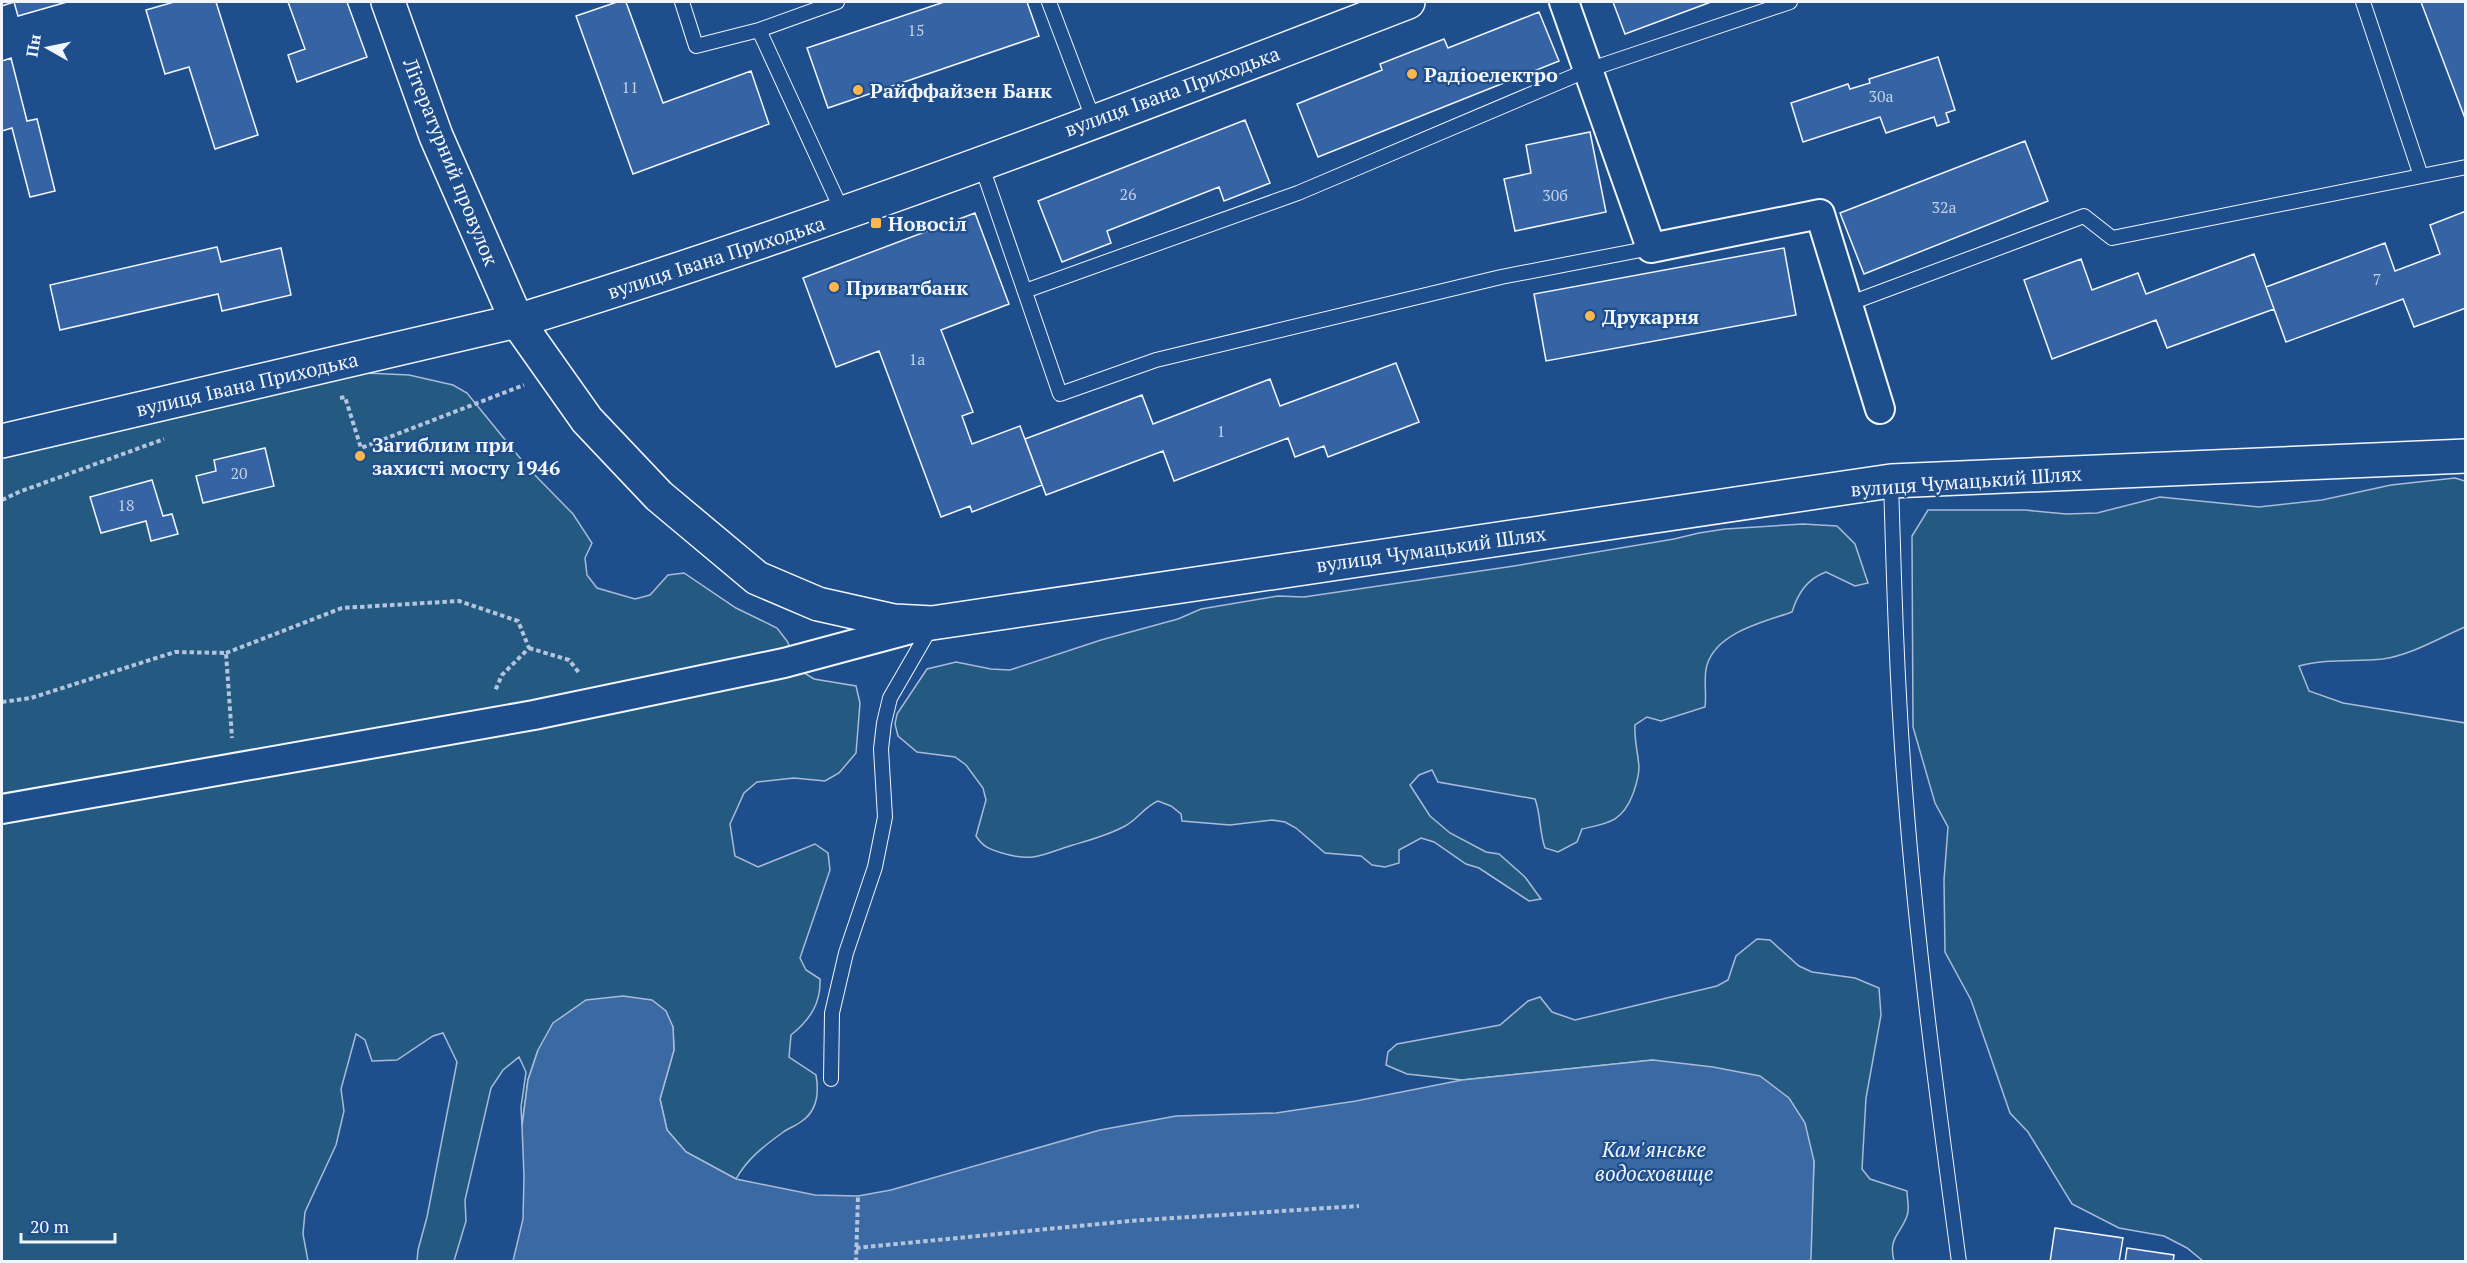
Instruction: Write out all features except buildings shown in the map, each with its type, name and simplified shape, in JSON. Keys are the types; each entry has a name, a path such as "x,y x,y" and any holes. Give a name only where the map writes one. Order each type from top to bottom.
{"main road":[{"name":"Літературний провулок","path":"388,2 436,136 517,321"},
{"name":"вулиця Івана Приходька","path":"2,441 517,321 672,274 844,214 1407,2"},
{"name":"вулиця Чумацький Шлях","path":"517,321 587,420 659,496 758,578 818,604 894,621 932,623 1891,481 2466,456"}],"street":[{"path":"1564,2 1651,248 1820,214 1880,409"},
{"path":"2,809 596,703 784,663 932,623"}],"lane":[{"path":"682,2 696,46 759,30 837,2"},
{"path":"1049,2 1094,121"},
{"path":"1025,291 1298,192 1588,70 1790,2"},
{"path":"2363,2 2421,176"},
{"path":"759,30 844,214"},
{"path":"981,163 1060,394 1155,360 1501,277 1651,248"},
{"path":"1848,304 2084,216 2112,238 2466,167"},
{"path":"1891,481 1895,634 1905,790 1930,1045 1959,1262"},
{"path":"831,1079 832,1013 846,953 875,867 885,817 881,748 884,723 890,698 932,623"}],"path":[{"path":"334,399 345,397 361,448 555,372"},
{"path":"2,501 19,492 169,437"},
{"path":"2,702 31,698 175,652 226,653 342,608 459,601 518,621 529,648"},
{"path":"529,648 569,660 589,684 596,703"},
{"path":"498,722 493,699 502,675 529,648"},
{"path":"226,653 235,768"},
{"path":"856,1262 858,1196"},
{"path":"856,1248 1129,1221 1359,1206"}],"shaded area":[{"path":"345,372 409,375 453,385 467,393 529,469 573,514 592,543 585,558 587,575 597,588 635,599 650,595 668,575 684,573 736,608 777,628 787,641 801,671 814,679 856,686 860,703 856,753 839,773 825,781 794,778 757,782 744,793 730,824 735,856 758,867 815,844 828,853 830,870 800,958 806,970 820,979 819,996 809,1017 791,1035 789,1057 816,1075 817,1094 814,1106 807,1117 784,1131 756,1153 736,1179 686,1152 667,1130 660,1099 674,1050 673,1027 538,1050 528,1080 522,1126 521,1107 526,1072 519,1057 503,1070 491,1088 465,1200 466,1221 454,1261 417,1261 457,1062 443,1033 433,1036 397,1060 372,1061 365,1040 356,1034 341,1089 344,1111 336,1145 305,1212 303,1234 308,1261 2,1262 2,455"},
{"path":"2455,478 2465,481 2465,627 2393,657 2320,662 2299,666 2309,691 2343,703 2465,723 2465,1261 2203,1261 2187,1248 2164,1236 2119,1228 2072,1204 2028,1132 2010,1113 1971,1000 1945,952 1944,880 1948,827 1935,803 1913,727 1912,536 1928,510 2097,513 2160,497 2259,507 2322,500 2391,485"},
{"path":"1803,524 1837,526 1855,544 1868,583 1855,586 1826,572 1808,583 1797,599 1792,612 1755,624 1731,636 1721,644 1712,654 1707,665 1705,707 1661,721 1647,717 1635,725 1638,778 1629,803 1614,820 1582,829 1577,842 1558,852 1545,848 1535,799 1438,782 1432,770 1419,775 1410,785 1430,816 1450,833 1486,852 1499,854 1525,877 1541,899 1529,901 1479,868 1466,864 1434,842 1421,838 1399,850 1399,863 1385,867 1372,865 1361,856 1325,853 1296,828 1285,822 1272,820 1230,825 1182,821 1181,814 1171,806 1158,801 1134,820 1113,832 1038,856 1013,856 987,847 976,836 986,800 983,788 966,765 955,757 917,752 898,736 895,724 897,714 927,669 956,662 1010,670 1101,640 1178,619 1201,609 1278,596 1304,597 1514,566 1725,529"},
{"path":"1757,939 1770,940 1799,966 1812,972 1855,978 1879,988 1881,1015 1866,1098 1862,1169 1870,1179 1907,1191 1908,1213 1894,1242 1894,1261 1810,1261 1814,1161 1653,1060 1462,1080 1407,1074 1386,1065 1388,1052 1397,1044 1500,1025 1528,1001 1540,997 1552,1012 1575,1020 1717,986 1728,980 1736,956"}],"water":[{"name":"Кам'янське водосховище","path":"623,996 652,1000 666,1011 673,1027 674,1050 660,1099 667,1130 686,1152 736,1179 815,1195 858,1196 891,1190 1100,1130 1176,1116 1276,1113 1356,1101 1462,1080 1653,1060 1713,1067 1760,1076 1789,1098 1805,1123 1814,1161 1811,1258 1810,1262 513,1261 523,1219 522,1126 528,1080 538,1050 553,1023 586,1000"}],"place":[{"name":"Радіоелектро","path":"1412,74"},
{"name":"Райффайзен Банк","path":"858,90"},
{"name":"Новосіл","path":"876,223"},
{"name":"Приватбанк","path":"834,287"},
{"name":"Друкарня","path":"1590,316"},
{"name":"Загиблим при захисті мосту 1946","path":"360,456"}]}
